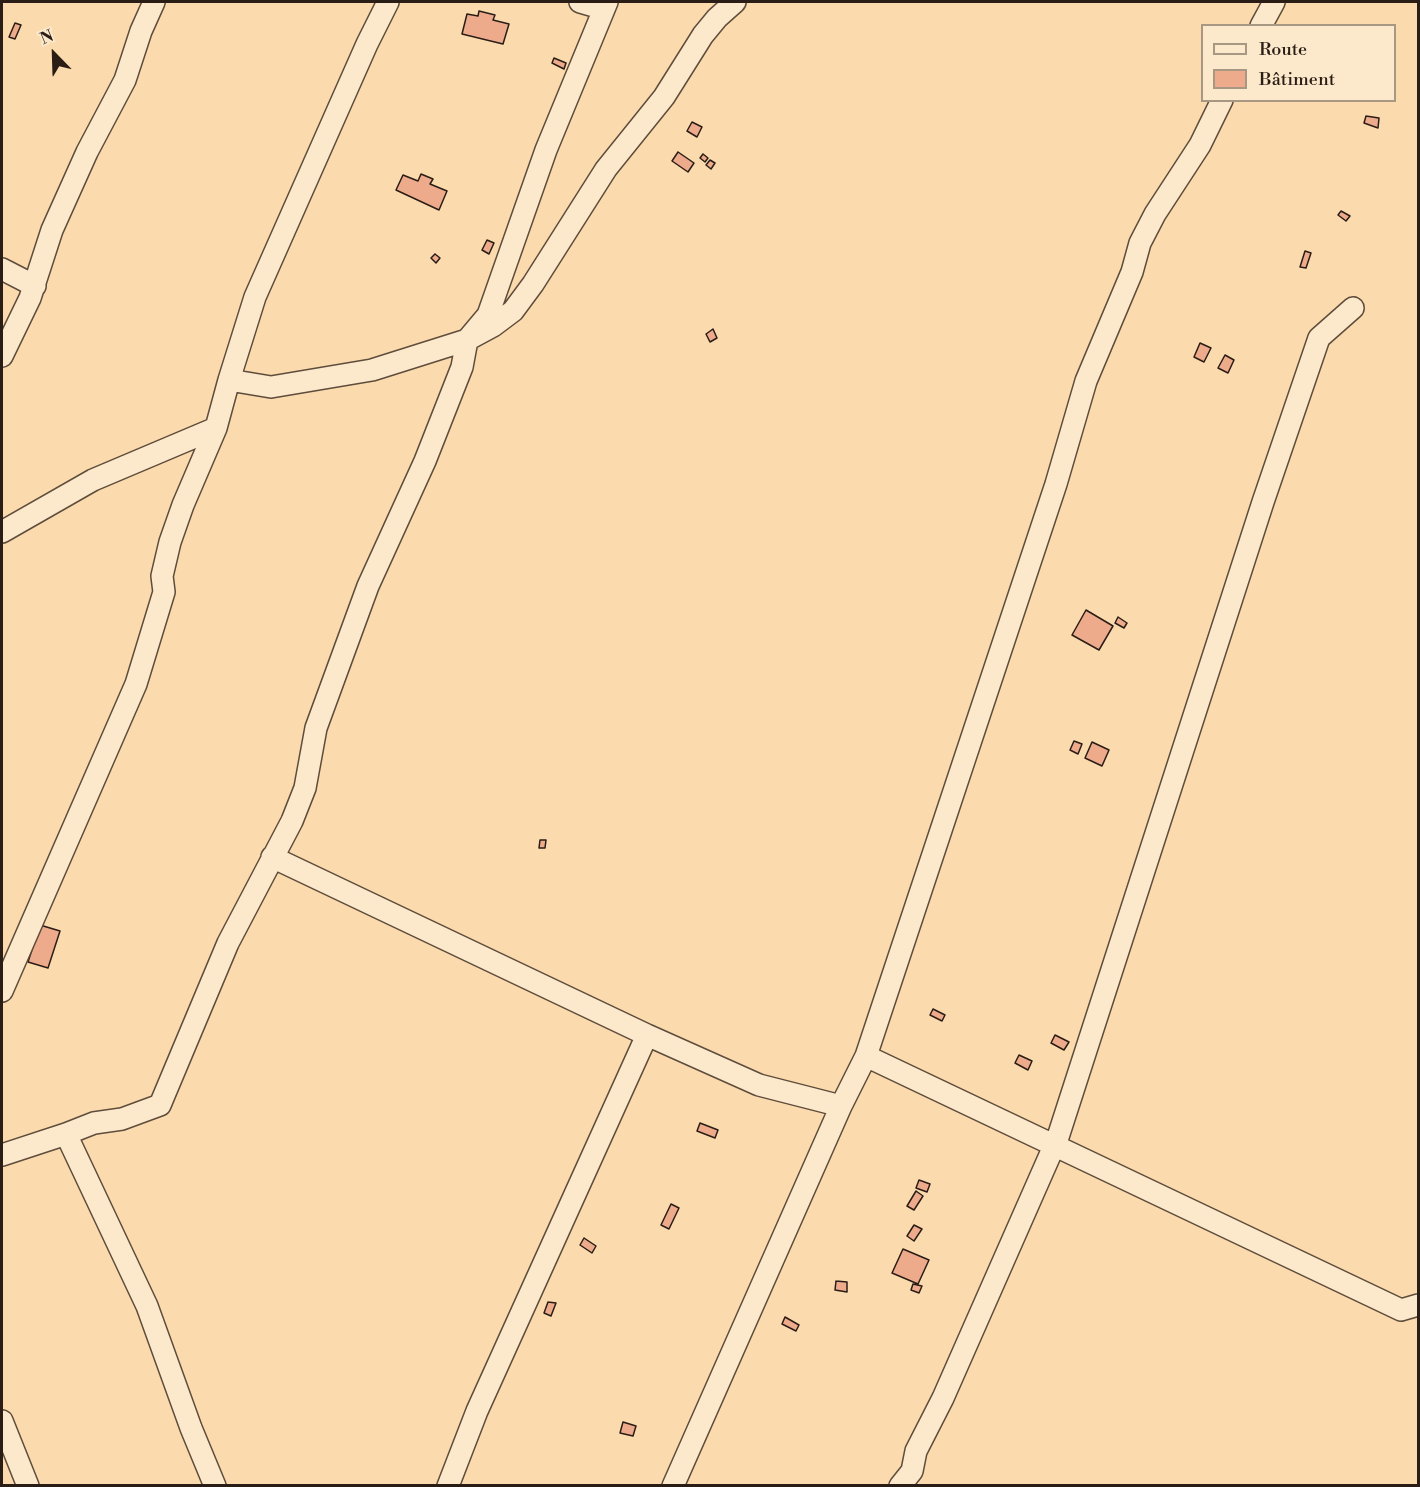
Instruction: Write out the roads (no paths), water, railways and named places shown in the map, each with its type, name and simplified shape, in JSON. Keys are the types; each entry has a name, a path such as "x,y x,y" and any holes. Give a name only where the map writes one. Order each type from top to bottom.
{"street":[{"path":"2,356 35,286 52,230 87,152 125,80 154,2"},
{"path":"2,991 136,684 164,592 162,576 170,542 216,428 228,380 255,297 367,44 388,2"},
{"path":"2,1155 94,1123 122,1119 160,1106 228,943 292,821 305,788 316,729 360,607 445,411 462,367 467,340 488,315 546,150 606,5 580,2"},
{"path":"228,380 271,387 372,370 467,340 513,311 606,169 664,97 703,35 735,2"},
{"path":"1262,24 1274,2"},
{"path":"673,1485 841,1106 866,1056 1056,484 1086,381 1132,272 1140,243 1155,214 1200,145 1221,102"},
{"path":"2,269 35,286"},
{"path":"900,1485 912,1471 916,1451 943,1398 1054,1144 1263,501 1319,338 1353,308"},
{"path":"2,532 93,480 216,428"},
{"path":"272,857 647,1035 759,1085 841,1106"},
{"path":"448,1485 477,1411 647,1035"},
{"path":"866,1056 1401,1310 1419,1305"},
{"path":"66,1134 147,1306 191,1428 215,1485"},
{"path":"2,1421 28,1485"}]}
